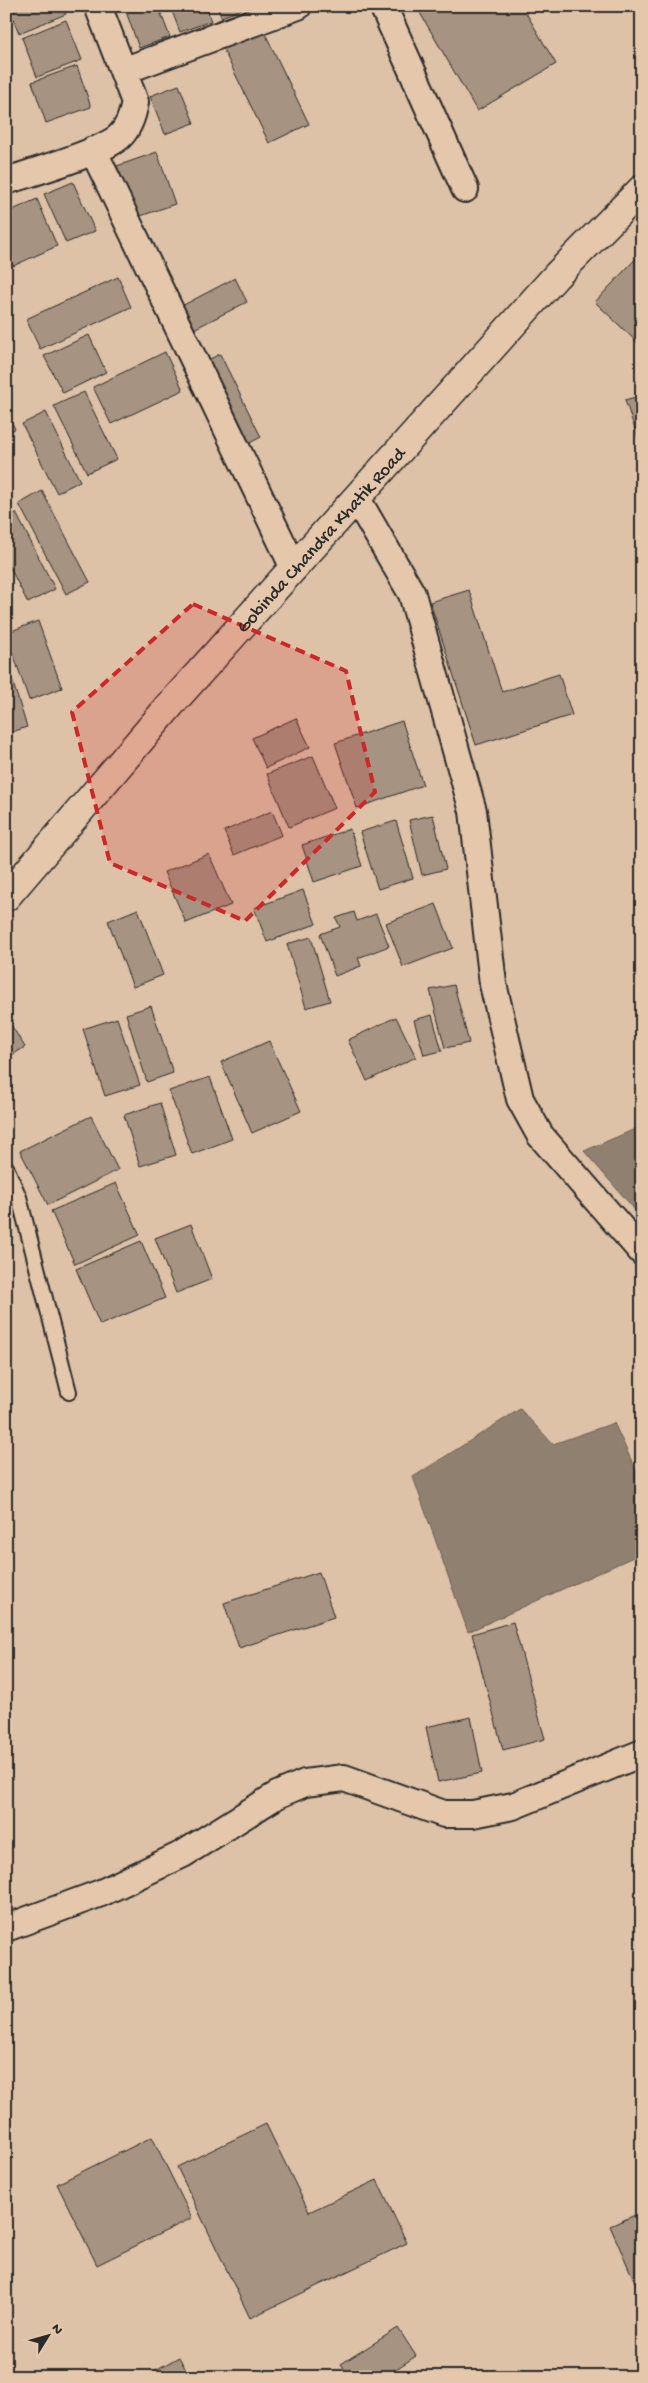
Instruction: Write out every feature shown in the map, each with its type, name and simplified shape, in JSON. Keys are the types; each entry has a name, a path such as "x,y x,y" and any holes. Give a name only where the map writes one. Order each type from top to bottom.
{"main road":[{"name":"Gobinda Chandra Khatik Road","path":"6,897 172,703 557,275 642,189"}],"street":[{"path":"6,181 93,150 119,137 132,118 135,102 98,6"},
{"path":"123,71 298,6"},
{"path":"383,6 465,189"},
{"path":"93,150 294,568"},
{"path":"357,499 412,594 473,811 493,984 520,1099 540,1135 642,1252"},
{"path":"6,1928 117,1886 183,1854 277,1795 305,1783 344,1778 444,1814 473,1814 513,1806 642,1753"}],"lane":[{"path":"6,1167 19,1197 69,1392"}],"highlighted area":[{"path":"193,604 346,671 375,792 245,921 110,863 72,712"}],"shaded area":[{"path":"642,1126 642,1218 584,1151"},
{"path":"520,1409 553,1444 614,1423 642,1483 642,1553 468,1632 413,1477"}],"building":[{"path":"8,6 63,6 66,14 19,33"},
{"path":"124,6 158,6 170,37 139,48"},
{"path":"170,6 206,6 211,21 180,32"},
{"path":"217,6 250,6 221,17"},
{"path":"416,6 522,6 556,64 477,111"},
{"path":"66,20 82,60 37,77 22,38"},
{"path":"263,29 309,124 269,143 223,49"},
{"path":"77,66 91,107 46,123 32,82"},
{"path":"179,85 194,123 165,134 150,96"},
{"path":"157,152 175,204 135,218 117,166"},
{"path":"73,182 95,231 66,243 44,194"},
{"path":"37,199 57,246 13,266 6,250 6,213"},
{"path":"642,252 642,347 595,302"},
{"path":"118,277 131,307 40,349 26,319"},
{"path":"235,278 247,302 186,333 174,310"},
{"path":"89,335 106,372 63,393 44,356"},
{"path":"165,352 183,390 111,424 93,387"},
{"path":"220,354 261,437 242,447 200,364"},
{"path":"84,392 117,459 87,473 54,406"},
{"path":"642,395 642,450 625,400"},
{"path":"6,411 15,429 6,433"},
{"path":"46,412 80,481 57,493 22,424"},
{"path":"42,491 90,582 66,594 19,504"},
{"path":"16,513 55,589 28,603 6,560 6,518"},
{"path":"469,590 502,692 559,674 572,715 476,745 430,602"},
{"path":"38,621 62,688 29,700 6,633"},
{"path":"6,661 27,727 6,734"},
{"path":"296,718 310,747 266,768 252,738"},
{"path":"402,721 423,785 357,808 335,743"},
{"path":"313,756 335,808 289,827 267,774"},
{"path":"272,811 282,835 234,855 224,831"},
{"path":"433,815 446,869 422,875 409,820"},
{"path":"396,821 413,878 378,889 360,832"},
{"path":"350,829 362,866 314,882 302,845"},
{"path":"209,854 231,905 186,923 164,872"},
{"path":"303,890 316,924 267,942 254,908"},
{"path":"436,904 453,948 403,967 386,923"},
{"path":"138,909 163,975 133,987 108,921"},
{"path":"354,912 357,921 376,914 389,946 358,958 361,966 335,976 320,934 340,927 336,918"},
{"path":"311,937 330,1001 306,1008 287,944"},
{"path":"454,985 469,1043 445,1048 430,990"},
{"path":"151,1006 173,1073 147,1082 126,1014"},
{"path":"432,1015 442,1051 424,1055 414,1020"},
{"path":"6,1017 25,1047 6,1059"},
{"path":"396,1017 416,1057 367,1081 348,1040"},
{"path":"117,1018 140,1085 105,1096 83,1029"},
{"path":"269,1041 301,1111 252,1133 221,1062"},
{"path":"210,1077 232,1139 192,1154 169,1091"},
{"path":"160,1103 176,1155 140,1166 124,1115"},
{"path":"91,1116 118,1170 48,1205 20,1151"},
{"path":"116,1183 140,1235 75,1264 51,1211"},
{"path":"191,1224 212,1279 176,1293 155,1238"},
{"path":"141,1241 165,1298 100,1325 76,1269"},
{"path":"319,1572 334,1617 239,1648 224,1603"},
{"path":"513,1622 545,1739 503,1750 472,1634"},
{"path":"471,1717 482,1773 438,1782 426,1727"},
{"path":"266,2124 309,2212 377,2180 407,2243 250,2318 177,2167"},
{"path":"152,2137 192,2218 97,2265 57,2184"},
{"path":"642,2212 642,2298 610,2226"},
{"path":"398,2328 416,2356 384,2377 350,2377 341,2364"},
{"path":"179,2357 190,2377 143,2377"}]}
